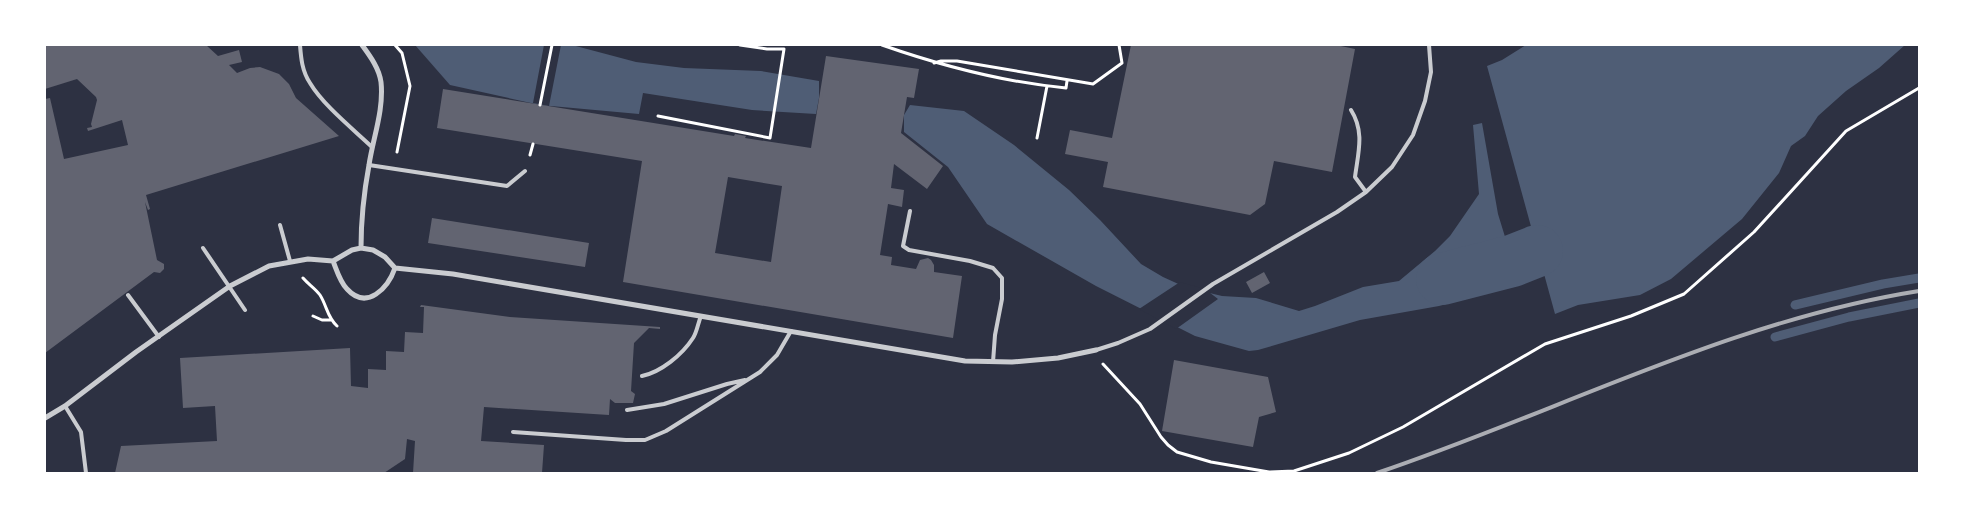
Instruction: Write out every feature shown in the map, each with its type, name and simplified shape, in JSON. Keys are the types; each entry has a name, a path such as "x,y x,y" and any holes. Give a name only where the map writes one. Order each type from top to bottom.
{"street":[{"path":"361,248 361,222 369,165 381,107 381,81 374,61 362,45"},
{"path":"45,418 65,406 230,286 269,266 308,259 333,261 352,250 361,248 373,250 385,257 395,268 453,274 964,361 993,362 1058,358 1096,350"},
{"path":"333,261 346,288 359,297 375,296 381,292 391,280 395,268"}],"lane":[{"path":"300,45 303,67 309,82 372,147"},
{"path":"1096,350 1150,329 1213,284 1337,212 1366,192 1392,168 1413,135 1425,101 1431,72 1429,45"},
{"path":"1351,110 1358,121 1360,140 1355,177 1366,192"},
{"path":"369,165 507,186 525,171"},
{"path":"910,210 903,246 909,250 970,261 993,268 1002,278 1002,298 995,335 993,362"},
{"path":"280,225 290,261"},
{"path":"203,248 230,286 244,310"},
{"path":"128,295 159,337"},
{"path":"642,376 653,374 675,357 693,338 701,316"},
{"path":"513,432 645,440 666,431 760,372 777,355 791,331"},
{"path":"627,410 664,404 749,379"},
{"path":"65,406 81,432 86,473"}],"path":[{"path":"395,45 402,53 410,86 397,153"},
{"path":"540,105 552,45"},
{"path":"658,116 770,138 784,48 767,49 740,45"},
{"path":"882,45 934,63 987,76 1066,88 1067,80"},
{"path":"934,63 957,61 1093,84 1122,63 1119,45"},
{"path":"1036,138 1046,86"},
{"path":"1101,362 1140,404 1161,437 1178,452 1211,462 1269,472 1294,471 1349,453 1403,427 1545,344 1631,316 1684,294 1754,232 1846,131 1919,88"},
{"path":"304,278 322,297 331,320 338,326"},
{"path":"313,316 322,320 331,320"}],"water":[{"path":"415,45 572,45 636,62 684,68 761,71 819,81 819,98 816,114 752,110 643,93 639,114 540,105 450,85"},
{"path":"1526,45 1905,45 1879,68 1846,91 1818,116 1805,136 1791,146 1779,173 1742,219 1671,279 1640,295 1578,305 1555,314 1487,66 1502,60"},
{"path":"910,105 964,111 1014,145 1069,190 1141,264 1163,277 1185,287 1222,296 1256,298 1299,311 1363,287 1399,281 1450,236 1479,194 1473,125 1482,123 1498,214 1514,266 1505,274 1504,280 1490,291 1470,298 1439,306 1360,320 1249,351 1195,336 1096,286 987,224 948,167 904,132 904,115"}],"pier":[{"path":"544,45 561,45 549,106 533,103"},
{"path":"1180,282 1205,289 1218,299 1176,329 1139,309"}],"building":[{"path":"45,45 206,45 218,56 239,50 242,62 229,65 237,73 250,68 260,67 279,74 289,84 296,98 339,136 146,195 150,209 148,210 145,202 157,260 164,264 164,269 160,273 154,272 45,353 45,99 50,98 64,159 128,145 122,120 88,131 87,128 92,127 91,124 97,100 77,79 45,89"},
{"path":"1131,45 1336,45 1355,49 1332,172 1274,161 1265,204 1250,215 1103,187 1108,162 1065,154 1070,130 1112,138"},
{"path":"826,56 919,69 914,98 907,97 901,133 943,166 927,189 894,164 891,188 904,190 902,207 888,204 880,255 892,257 891,265 916,269 920,260 928,258 934,265 934,272 962,276 953,338 623,282 642,161 437,128 443,89 734,136 735,134 746,136 745,138 811,148","holes":["728,177 782,186 771,262 715,253"]},
{"path":"432,218 589,243 585,267 428,243"},
{"path":"1264,272 1270,283 1252,293 1246,282"},
{"path":"421,305 510,317 660,327 660,329 649,328 634,343 631,391 635,394 633,403 615,403 610,399 609,415 484,407 481,441 544,445 542,473 413,473 415,441 407,439 405,459 384,473 115,473 121,446 217,441 215,406 183,408 180,358 350,348 351,386 368,388 368,369 386,370 386,351 404,352 405,332 423,333 424,307 420,307"},
{"path":"1174,360 1268,377 1276,412 1259,417 1253,447 1162,431"}],"waterway":[{"path":"1442,279 1512,261 1537,251"},
{"path":"1795,305 1883,284 1919,278"},
{"path":"1775,337 1849,317 1919,303"}],"railway":[{"path":"1377,473 1712,346 1780,324 1849,305 1919,291"}]}
